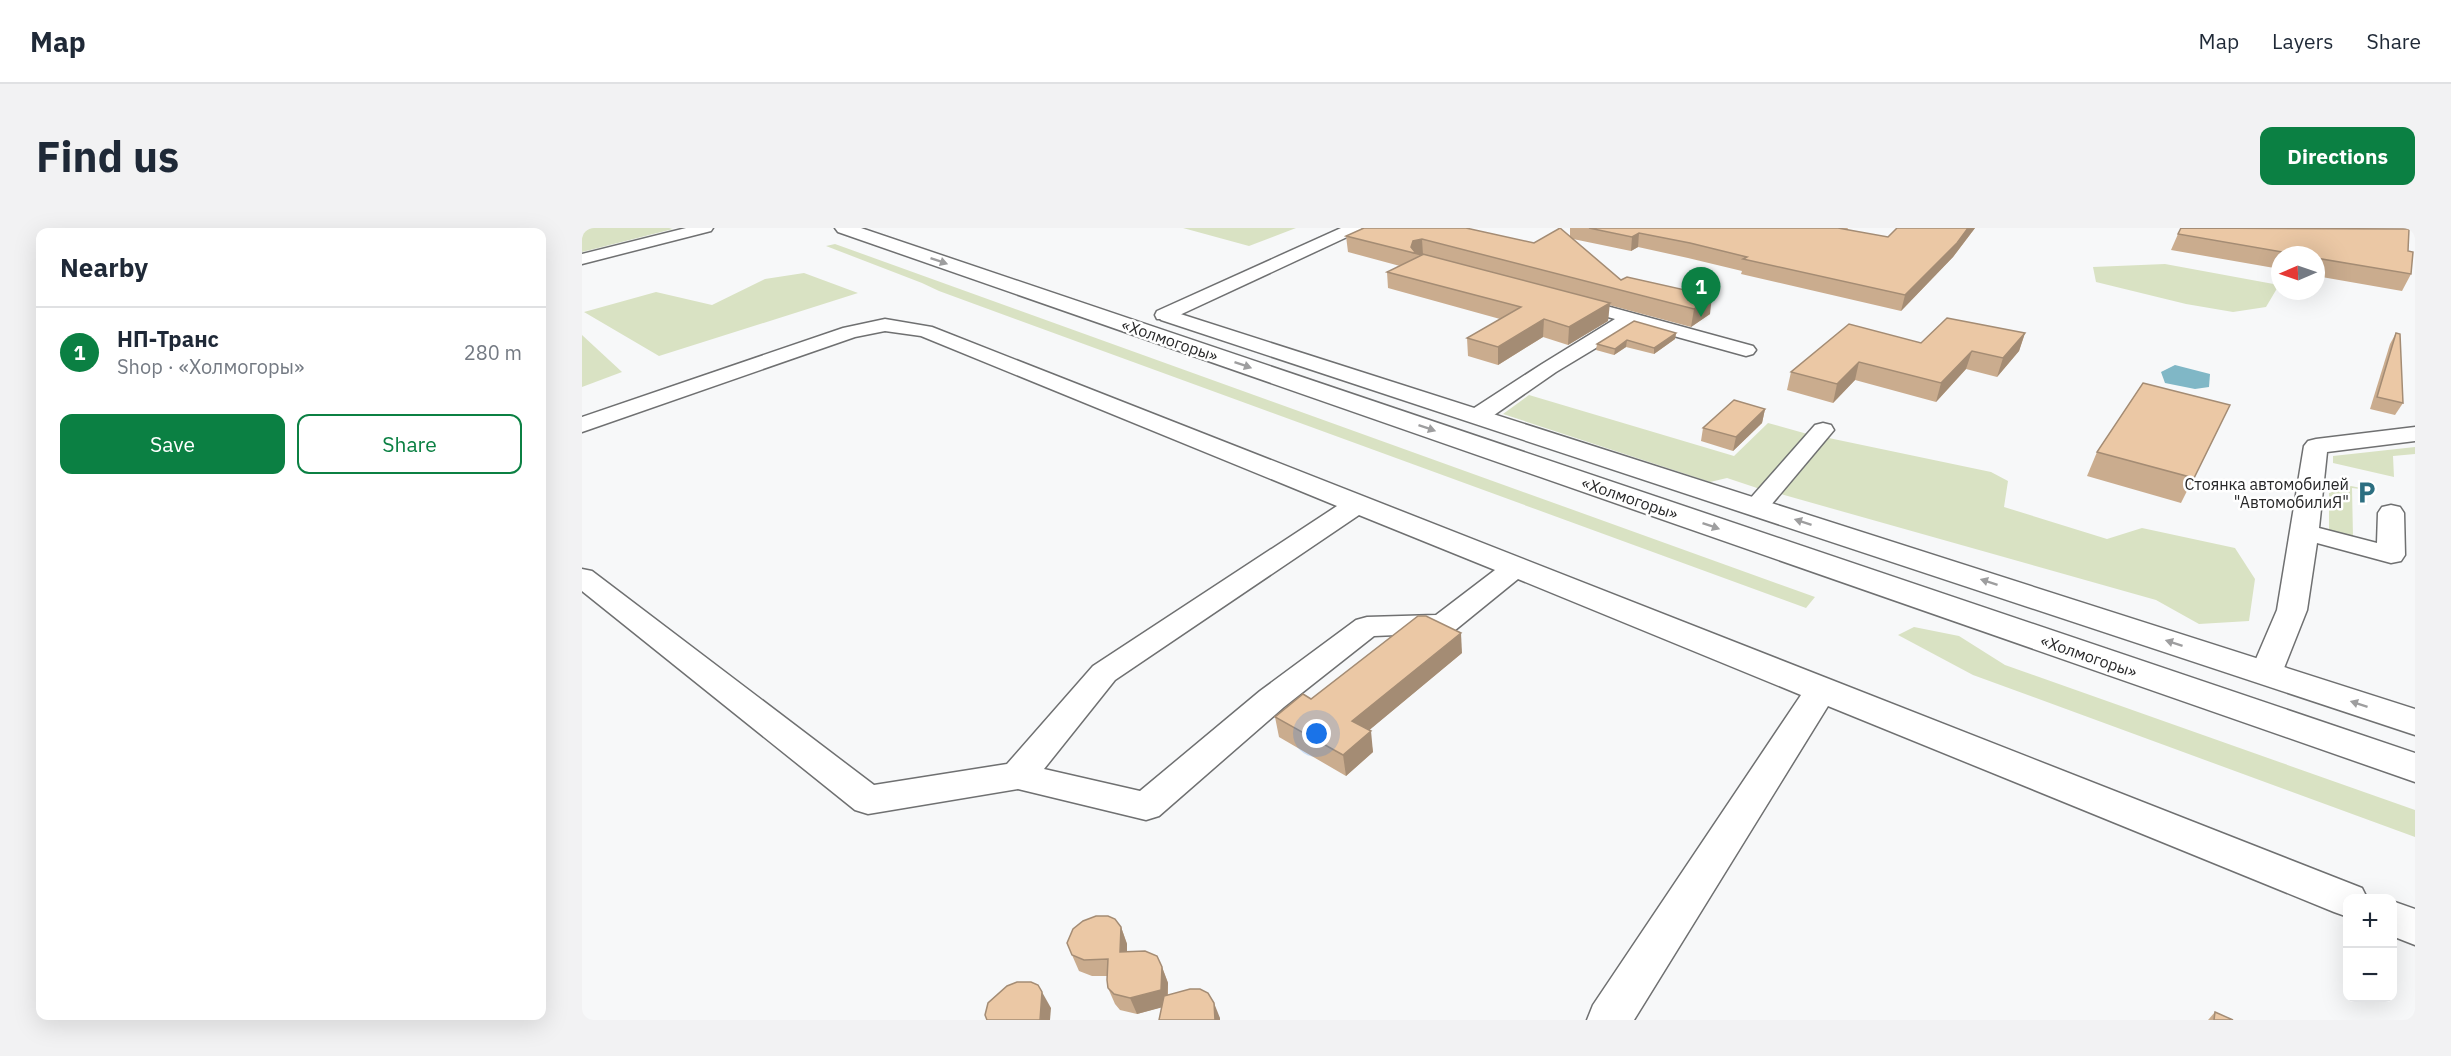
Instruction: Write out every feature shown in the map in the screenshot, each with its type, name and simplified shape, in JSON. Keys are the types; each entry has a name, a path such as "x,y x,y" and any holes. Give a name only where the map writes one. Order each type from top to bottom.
{"highway":[{"name":"«Холмогоры»","path":"844,228 2415,768"},
{"name":"«Холмогоры»","path":"1153,311 2415,722"}],"street":[{"path":"582,259 705,228"},
{"path":"1153,311 1354,228"},
{"path":"1554,297 1746,350"},
{"path":"1479,416 1549,368 1631,318"},
{"path":"582,425 850,332 885,325 925,331 2343,898"},
{"path":"1757,506 1823,430"},
{"path":"2266,673 2292,610 2316,446 2415,434"},
{"path":"1018,776 1104,673 1357,504"},
{"path":"2305,532 2391,555 2391,513"},
{"path":"582,577 868,800 1018,776 1146,806 1272,699 1367,627 1443,624 1516,567"},
{"path":"1609,1020 1821,690"},
{"path":"2397,920 2415,927"}],"green space":[{"path":"582,228 669,228 673,229 582,252"},
{"path":"1183,228 1296,228 1249,246"},
{"path":"835,244 1815,597 1806,608 939,291 826,246"},
{"path":"2165,264 2271,284 2271,299 2266,307 2233,312 2186,304 2096,282 2093,267"},
{"path":"804,273 858,293 659,356 584,312 656,292 712,305 765,279"},
{"path":"582,335 622,372 582,387"},
{"path":"1529,395 1734,456 1768,423 1811,435 1763,490 1727,478 1710,482 1503,414"},
{"path":"1824,437 1991,472 2008,481 2004,507 2107,539 2142,528 2235,548 2255,579 2249,621 2199,624 2156,600 1777,493"},
{"path":"2415,447 2415,454 2393,456 2394,477 2333,463 2333,456"},
{"path":"2351,486 2376,491 2352,488 2353,537 2329,531 2329,493"},
{"path":"1914,627 1959,636 2005,665 2415,810 2415,837 1973,675 1898,635"}],"water":[{"path":"2175,365 2210,374 2209,387 2195,389 2165,383 2161,372"}],"building":[{"path":"1364,228 1466,228 1534,243 1560,228 1621,280 1627,277 1712,296 1694,309 1422,239 1413,241 1411,247 1415,252 1610,303 1569,327 1544,319 1498,347 1467,338 1521,307 1387,272 1422,255 1346,236"},
{"path":"1589,228 1838,228 1888,237 1897,228 1968,228 1957,243 1905,295 1743,259 1747,257 1690,243 1639,233 1632,237"},
{"path":"2181,228 2409,229 2408,251 2413,252 2411,274 2325,260 2325,246 2271,246 2271,250 2178,234"},
{"path":"1947,318 2025,333 2003,358 1972,351 1941,383 1859,362 1837,384 1791,372 1849,324 1921,343"},
{"path":"1634,321 1676,333 1654,348 1627,340 1615,349 1597,344"},
{"path":"2396,333 2400,334 2403,403 2377,397"},
{"path":"2143,383 2230,405 2194,478 2097,452"},
{"path":"1734,400 1765,409 1736,437 1703,428"},
{"path":"1418,616 1426,616 1461,633 1352,721 1371,731 1343,755 1275,717 1303,694 1311,699"},
{"path":"1096,916 1108,916 1115,919 1121,927 1120,952 1145,951 1157,956 1162,967 1161,990 1130,998 1114,994 1108,988 1108,959 1084,960 1072,955 1067,943 1073,929 1083,921"},
{"path":"1017,982 1031,982 1038,985 1042,992 1040,1020 987,1020 985,1015 988,1003 1007,986"},
{"path":"1190,989 1200,989 1208,993 1214,1003 1215,1020 1159,1020 1164,996"},
{"path":"2215,1012 2233,1020 2214,1020"}],"place":[{"name":"НП-Транс","path":"1701,317"},
{"name":"Стоянка автомобилей \"АвтомобилиЯ\"","path":"2367,493"}]}
